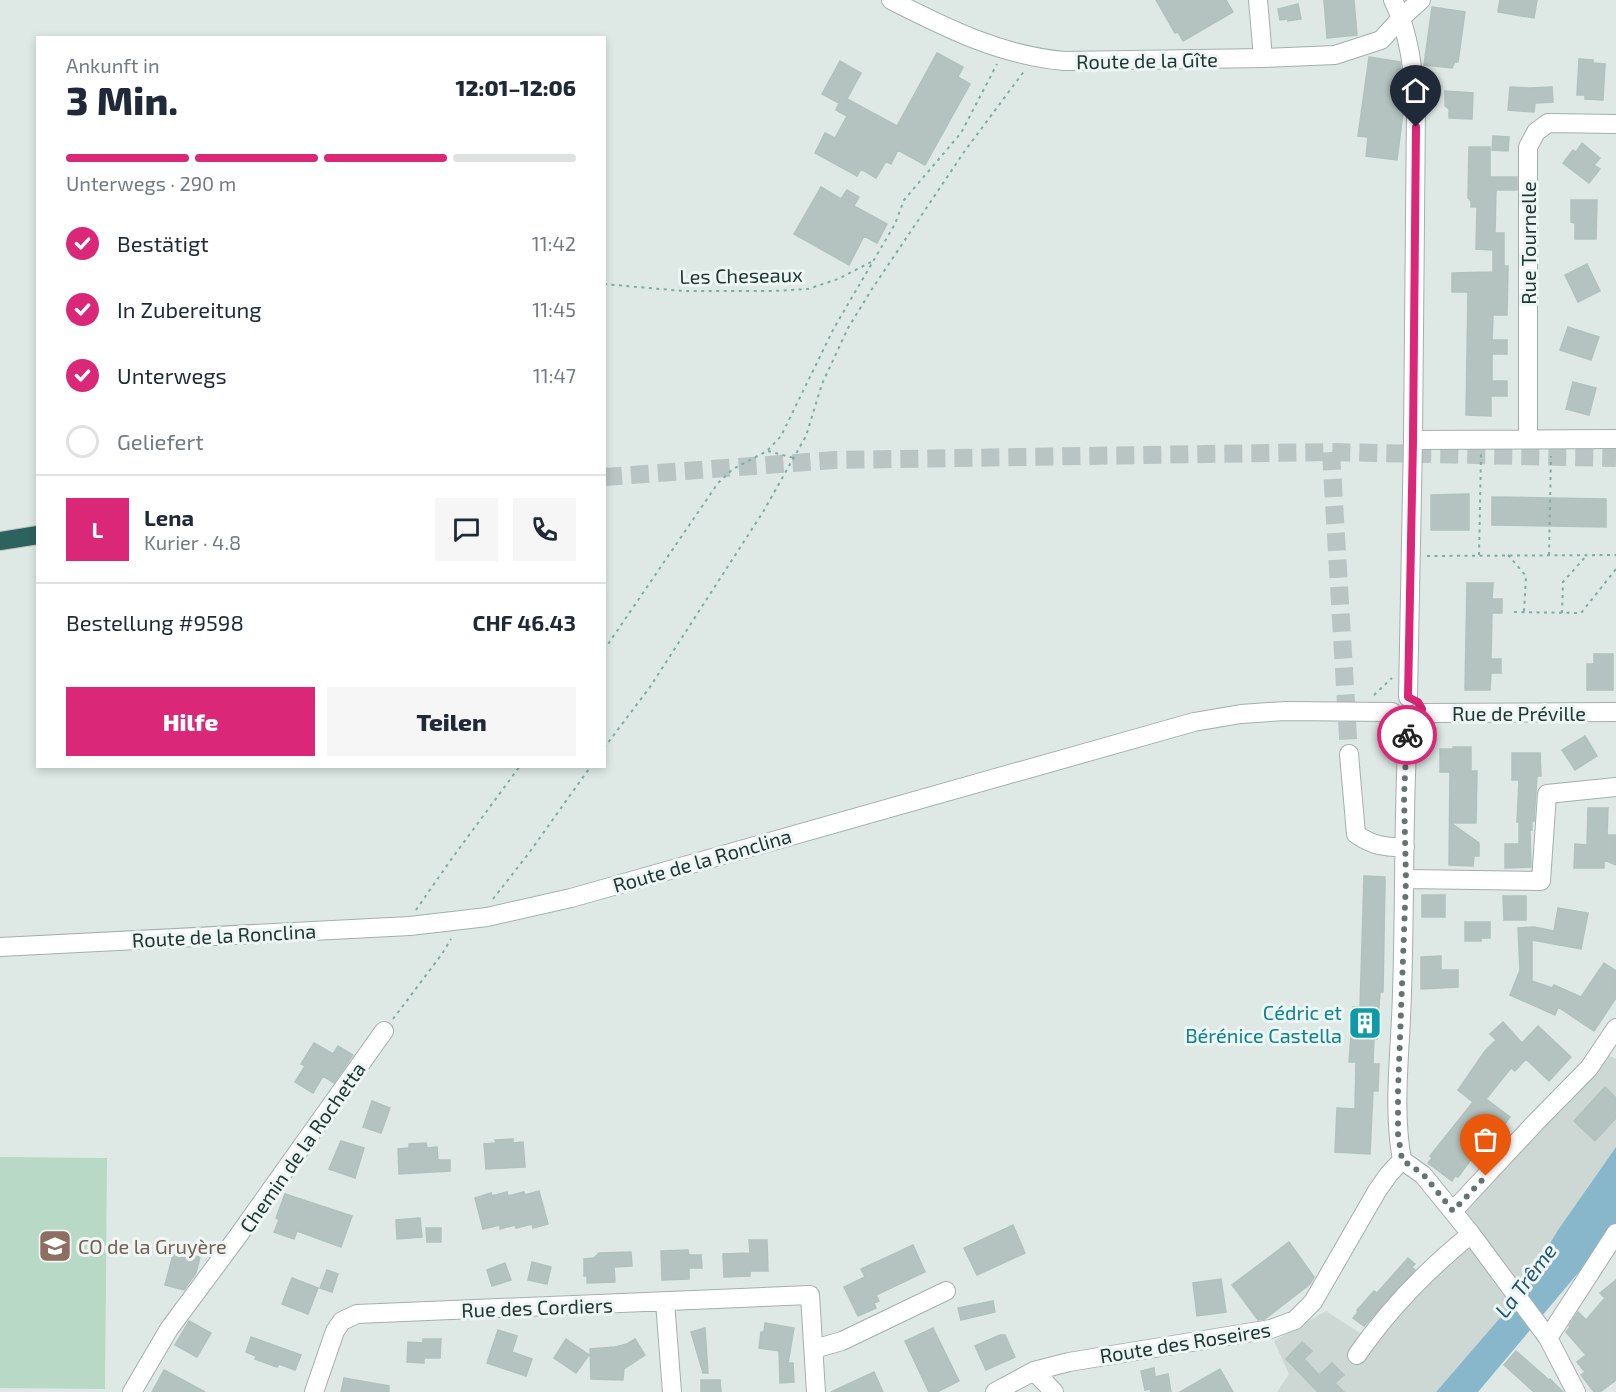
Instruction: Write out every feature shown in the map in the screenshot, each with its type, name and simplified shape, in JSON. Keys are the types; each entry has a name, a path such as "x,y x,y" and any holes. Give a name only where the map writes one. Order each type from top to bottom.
{"highway":[{"path":"0,541 36,535"}],"street":[{"name":"Route de la Gîte","path":"891,0 943,26 1004,50 1034,58 1064,61 1335,55 1381,40 1421,0"},
{"path":"1258,0 1263,58"},
{"path":"1393,0 1402,17 1412,61 1416,108 1408,697"},
{"name":"Rue Tournelle","path":"1528,438 1527,147 1536,132 1548,123 1616,124"},
{"path":"1413,440 1616,439"},
{"path":"1408,697 1418,702 1423,713 1420,721 1408,727 1396,723 1392,712 1396,701 1408,697"},
{"name":"Route de la Ronclina","path":"0,947 410,926 487,917 571,898 1194,722 1240,714 1285,711 1392,712"},
{"name":"Rue de Préville","path":"1423,713 1616,712"},
{"path":"1408,727 1404,796 1406,879 1398,1091 1398,1134 1402,1160 1423,1174 1471,1234 1546,1335 1576,1392"},
{"path":"1349,754 1356,834 1367,842 1385,847 1405,847"},
{"path":"1406,879 1541,881 1547,794 1616,787"},
{"path":"1453,1211 1534,1123 1589,1068 1616,1028"},
{"name":"Chemin de la Rochetta","path":"132,1392 169,1329 384,1031"},
{"name":"Route des Roseires","path":"995,1392 1034,1371 1101,1356 1271,1329 1295,1320 1312,1302 1377,1191 1402,1160"},
{"path":"1546,1335 1616,1233"},
{"path":"1357,1355 1377,1326 1452,1250 1471,1234"},
{"path":"816,1392 814,1348 842,1341 946,1291"},
{"name":"Rue des Cordiers","path":"314,1392 335,1331 342,1321 357,1314 810,1295 814,1348"},
{"path":"665,1302 672,1392"},
{"path":"1034,1371 1054,1392"}],"path":[{"path":"606,647 718,483 733,469 767,451 781,436 834,328 895,224 904,200 961,133 1004,50"},
{"path":"606,745 650,687 764,512 806,436 822,384 849,328 872,289 964,152 1034,58"},
{"name":"Les Cheseaux","path":"606,284 683,291 808,289 838,279 873,260"},
{"path":"1479,555 1481,446"},
{"path":"1549,555 1551,446"},
{"path":"767,451 794,458"},
{"path":"1508,555 1526,576 1524,613"},
{"path":"1562,613 1563,582 1587,555"},
{"path":"1418,556 1616,555"},
{"path":"1514,612 1581,613 1616,569"},
{"path":"1368,713 1368,702 1396,674 1409,674"},
{"path":"410,926 418,906 519,768"},
{"path":"487,917 486,908 529,853 590,768"},
{"path":"384,1031 442,954 454,933"}],"shaded area":[{"path":"1604,1053 1616,1059 1616,1147 1558,1230 1518,1297 1436,1392 1277,1392 1289,1374 1274,1341 1326,1311 1366,1337 1471,1234 1453,1211"}],"green space":[{"name":"CO de la Gruyère","path":"0,1157 107,1158 105,1389 0,1388"}],"water":[{"path":"1616,1147 1616,1223 1594,1254 1478,1392 1436,1392 1518,1297 1558,1230"}],"building":[{"path":"1156,0 1226,0 1233,12 1183,41 1178,32 1175,33"},
{"path":"1324,0 1354,0 1357,35 1327,38"},
{"path":"1500,0 1537,0 1534,18 1498,12"},
{"path":"1298,4 1301,19 1280,20 1278,9"},
{"path":"1432,7 1465,12 1458,62 1455,62 1452,68 1424,65"},
{"path":"937,53 963,67 958,77 970,84 925,165 898,150 891,164 886,161 876,178 861,169 857,176 815,153 825,133 835,138 847,116 836,110 839,103 822,94 840,61 861,73 847,99 897,126"},
{"path":"1369,57 1400,62 1404,105 1397,160 1366,156 1368,137 1358,136"},
{"path":"1579,59 1605,64 1603,100 1585,99 1585,95 1577,95"},
{"path":"1510,87 1552,87 1553,102 1535,103 1534,112 1508,110"},
{"path":"1445,91 1473,93 1472,119 1449,118 1449,109 1445,106"},
{"path":"1493,136 1509,137 1508,151 1492,150"},
{"path":"1582,143 1600,158 1594,165 1600,169 1589,183 1563,163 1573,150 1576,152"},
{"path":"1469,147 1490,147 1490,177 1517,177 1517,190 1496,190 1495,233 1504,233 1504,266 1508,266 1507,315 1493,315 1492,340 1507,340 1507,354 1492,354 1492,381 1507,381 1507,396 1491,396 1491,416 1466,415 1468,292 1452,292 1452,273 1493,272 1493,250 1476,249 1477,207 1471,207 1471,201 1468,198"},
{"path":"821,187 841,199 847,190 859,197 854,206 887,224 877,243 864,236 849,265 794,234"},
{"path":"1571,200 1597,200 1596,239 1575,239 1575,223 1571,222"},
{"path":"1587,264 1600,291 1578,302 1565,275"},
{"path":"1568,327 1599,337 1591,360 1560,350"},
{"path":"1573,382 1596,388 1589,415 1566,409"},
{"path":"1469,494 1469,530 1431,530 1431,495"},
{"path":"1492,497 1606,499 1606,527 1492,525"},
{"path":"1467,583 1493,583 1492,599 1502,599 1502,613 1492,613 1491,659 1501,659 1501,673 1491,673 1490,690 1465,690"},
{"path":"1594,654 1613,654 1613,690 1587,690 1587,664 1594,664"},
{"path":"1585,736 1597,756 1575,770 1562,750"},
{"path":"1453,747 1471,747 1471,771 1477,771 1476,823 1451,823 1479,843 1479,856 1474,856 1473,866 1449,865 1450,772 1440,772 1440,749 1453,749"},
{"path":"1512,753 1540,753 1541,776 1537,776 1534,821 1532,821 1532,830 1530,830 1531,867 1505,868 1505,844 1519,844 1519,822 1517,822 1519,780 1512,780"},
{"path":"1588,808 1608,808 1607,835 1616,835 1616,865 1604,860 1604,868 1574,868 1575,844 1587,845"},
{"path":"1364,876 1385,877 1383,992 1380,992 1373,1064 1379,1064 1378,1091 1373,1091 1370,1154 1335,1152 1337,1108 1355,1109 1356,1062 1349,1062 1353,1007 1360,1007"},
{"path":"1422,895 1445,895 1445,917 1422,917"},
{"path":"1503,896 1526,896 1526,920 1504,920"},
{"path":"1558,908 1588,913 1581,949 1532,940 1532,981 1552,988 1554,985 1581,997 1604,963 1616,971 1616,998 1594,1031 1558,1007 1555,1015 1510,995 1520,970 1518,928 1534,927 1554,931"},
{"path":"1465,922 1490,922 1490,938 1481,938 1481,941 1465,941"},
{"path":"1441,956 1441,970 1458,970 1458,987 1421,989 1421,957"},
{"path":"1503,1022 1522,1043 1538,1026 1571,1057 1549,1081 1526,1059 1515,1071 1511,1068 1486,1099 1510,1117 1491,1143 1486,1139 1458,1177 1455,1176 1452,1181 1428,1163 1432,1158 1430,1156 1473,1102 1458,1090 1485,1051 1496,1040 1490,1034"},
{"path":"314,1043 333,1054 338,1046 353,1055 334,1083 323,1076 313,1093 295,1082 305,1066 301,1064"},
{"path":"1605,1087 1616,1098 1616,1118 1595,1141 1574,1121"},
{"path":"372,1101 390,1108 381,1133 363,1127"},
{"path":"513,1139 513,1143 523,1142 525,1167 486,1169 484,1144 496,1143 495,1140"},
{"path":"341,1141 364,1148 355,1178 329,1169"},
{"path":"426,1143 427,1148 437,1147 438,1160 450,1160 450,1171 399,1174 398,1149 409,1148 409,1144"},
{"path":"539,1191 548,1224 533,1228 532,1224 516,1228 515,1225 500,1229 500,1225 483,1229 475,1198 491,1193 492,1196 507,1192 508,1196"},
{"path":"285,1194 352,1216 341,1247 297,1231 294,1239 274,1232 279,1220 276,1218"},
{"path":"420,1218 422,1237 397,1239 396,1220"},
{"path":"1013,1225 1025,1253 977,1275 964,1248"},
{"path":"426,1228 441,1228 441,1242 427,1242"},
{"path":"749,1240 767,1240 768,1271 750,1271 750,1276 724,1277 723,1254 750,1253"},
{"path":"1289,1242 1314,1277 1310,1284 1265,1319 1258,1320 1232,1285"},
{"path":"913,1245 925,1272 876,1295 879,1301 874,1303 876,1308 858,1316 844,1287 865,1277 861,1269"},
{"path":"688,1250 689,1255 701,1255 702,1268 689,1268 689,1279 662,1280 661,1251"},
{"path":"174,1251 200,1257 196,1273 184,1290 165,1285"},
{"path":"631,1252 632,1266 614,1267 615,1282 587,1283 587,1276 584,1276 584,1259 594,1258 599,1253"},
{"path":"1408,1258 1415,1264 1412,1267 1415,1270 1364,1326 1353,1318 1374,1291 1377,1293"},
{"path":"532,1262 551,1267 547,1284 528,1280"},
{"path":"505,1263 511,1280 492,1286 487,1270"},
{"path":"327,1270 338,1274 332,1292 320,1288"},
{"path":"292,1278 318,1288 308,1314 282,1304"},
{"path":"1221,1279 1226,1312 1197,1316 1193,1283"},
{"path":"1616,1280 1616,1380 1600,1392 1594,1392 1581,1375 1585,1372 1577,1362 1586,1355 1566,1332 1578,1312 1586,1320 1605,1298 1600,1293"},
{"path":"993,1301 995,1312 961,1320 958,1308"},
{"path":"189,1321 211,1333 197,1357 175,1345"},
{"path":"765,1323 794,1328 788,1363 793,1363 794,1382 780,1383 779,1351 759,1348"},
{"path":"705,1328 708,1373 703,1373 691,1332"},
{"path":"933,1328 959,1381 937,1392 929,1392 905,1341"},
{"path":"498,1330 517,1336 512,1352 532,1359 526,1376 487,1363"},
{"path":"1005,1335 1015,1357 986,1370 975,1346"},
{"path":"251,1337 301,1355 295,1370 279,1364 277,1367 255,1359 256,1356 246,1352"},
{"path":"423,1339 441,1339 440,1358 424,1358 424,1363 407,1362 408,1342 423,1343"},
{"path":"566,1339 589,1355 576,1373 554,1358"},
{"path":"635,1339 645,1355 624,1369 623,1380 591,1379 590,1349 615,1347"},
{"path":"1302,1342 1312,1351 1304,1359 1319,1375 1332,1363 1344,1375 1335,1383 1344,1392 1318,1392 1286,1359"},
{"path":"1516,1351 1563,1392 1534,1392 1504,1365"},
{"path":"1154,1368 1155,1377 1168,1374 1171,1392 1145,1390 1141,1371"},
{"path":"1220,1369 1233,1392 1180,1392"},
{"path":"164,1370 205,1392 152,1392"},
{"path":"874,1372 883,1392 831,1392"},
{"path":"344,1378 389,1386 389,1392 341,1392"},
{"path":"701,1380 720,1380 721,1392 701,1392"}],"tunnel":[{"path":"1331,452 1349,754"},
{"path":"606,477 835,460 1331,452 1616,458"}],"way so far":[{"path":"1407,735 1404,796 1406,879 1398,1091 1398,1134 1402,1160 1423,1174 1453,1211 1486,1176"}],"place":[{"name":"Cédric et Bérénice Castella","path":"1365,1023"},
{"name":"CO de la Gruyère","path":"55,1246"}],"route":[{"path":"1407,735 1408,727 1420,721 1423,713 1416,699 1408,697 1416,127"}],"water label":[{"name":"La Trême","path":"1525,1280"}]}
